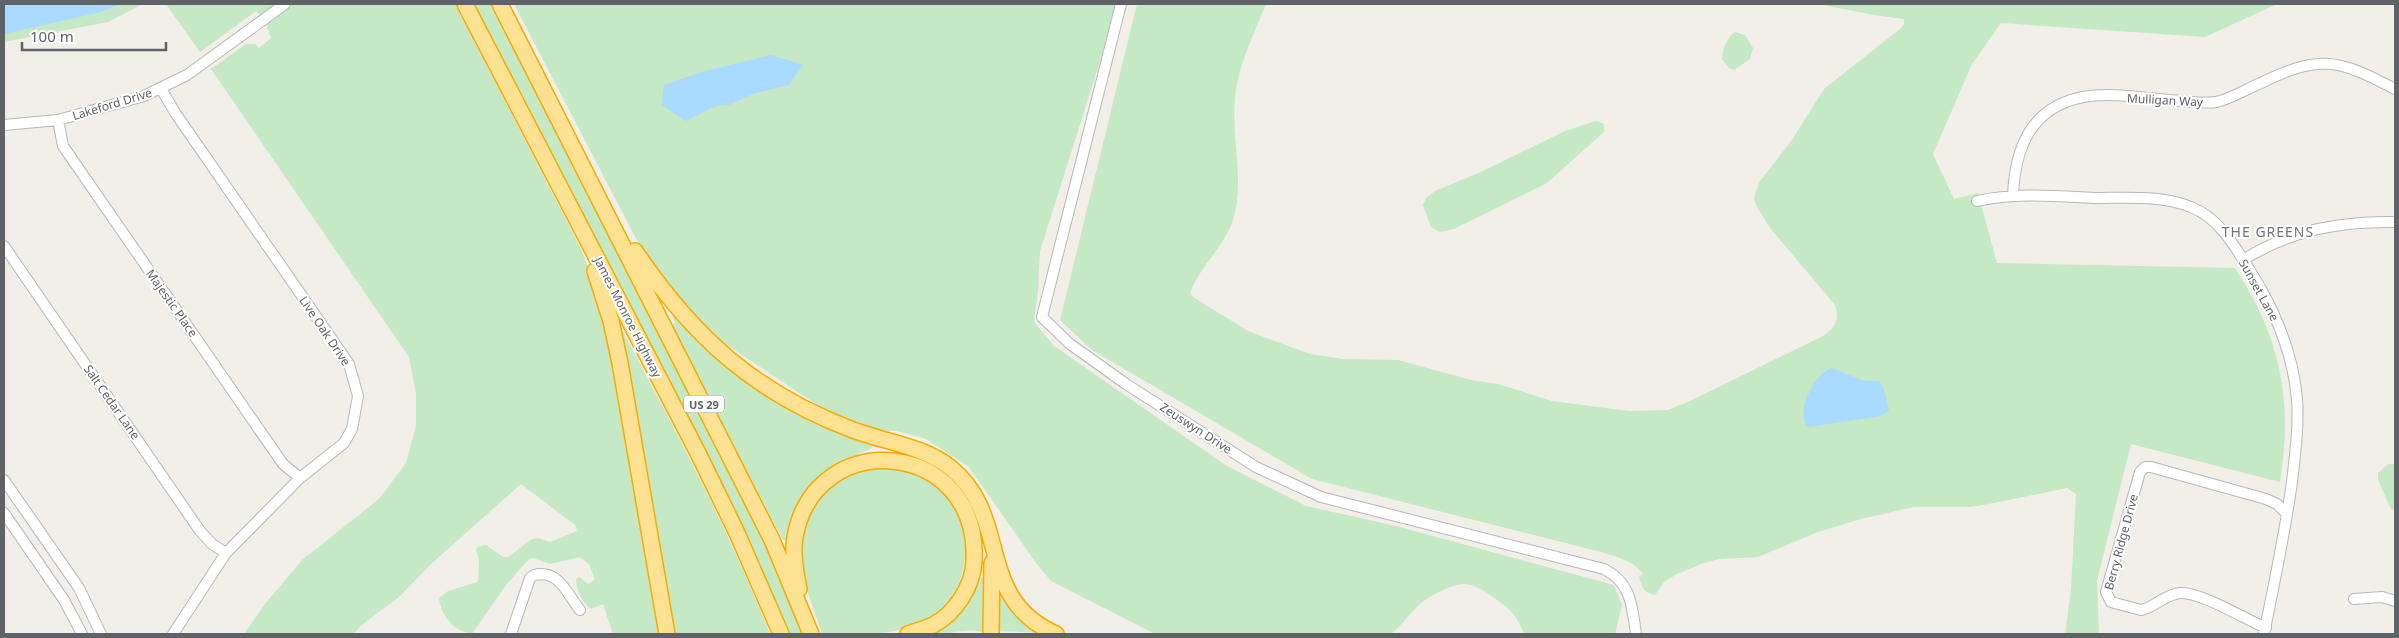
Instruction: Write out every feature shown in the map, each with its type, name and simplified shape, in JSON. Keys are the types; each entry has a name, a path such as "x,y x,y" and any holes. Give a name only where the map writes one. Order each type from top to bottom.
{"highway":[{"name":"James Monroe Highway","path":"465,4 704,464 737,533 781,634"},
{"name":"US 29","path":"500,4 772,540 811,634"},
{"path":"598,195 658,284 710,344 762,384 796,405 854,431 922,452 950,467 962,478 978,500 987,521 1003,581 1018,608 1040,627 1056,634"},
{"path":"572,208 601,284 616,346 667,634"},
{"path":"804,616 794,550 798,522 805,509 823,485 844,469 868,460 896,461 926,470 951,489 966,511 975,542 974,569 963,596 949,612 933,625 908,634"},
{"path":"991,538 991,634"}],"street":[{"name":"Lakeford Drive","path":"4,125 58,120 136,99 161,89 197,69 285,4"},
{"name":"Zeuswyn Drive","path":"1121,4 1042,317 1070,344 1097,365 1256,467 1298,489 1321,497 1604,569 1613,573 1626,587 1631,598 1636,634"},
{"name":"Mulligan Way","path":"2012,195 2015,162 2020,147 2028,133 2046,115 2075,100 2099,96 2216,102 2292,68 2315,63 2346,66 2395,89"},
{"name":"Live Oak Drive","path":"161,89 176,114 348,364 355,380 358,396 352,429 344,443 300,478 226,553 173,634"},
{"name":"Majestic Place","path":"58,120 63,146 283,464 300,478"},
{"name":"Sunset Lane","path":"1977,201 2012,195 2147,198 2181,203 2210,218 2244,260 2266,298 2277,322 2291,366 2296,397 2298,436 2287,514 2265,631"},
{"path":"2244,260 2280,240 2319,228 2352,222 2395,222"},
{"name":"Salt Cedar Lane","path":"4,246 200,531 212,544 226,553"},
{"name":"Berry Ridge Drive","path":"2265,631 2202,596 2180,593 2166,596 2146,609 2135,609 2111,602 2106,592 2140,472 2145,467 2151,467 2266,499 2282,507 2287,514"},
{"path":"4,480 78,588 101,634"},
{"path":"4,512 64,600 82,634"},
{"path":"511,634 530,578 534,575 545,574 557,579 580,610"},
{"path":"2354,598 2374,597 2395,601"}],"green space":[{"path":"4,4 143,4 108,22 4,42"},
{"path":"166,4 455,4 580,247 602,301 660,634 613,634 603,604 591,609 585,604 579,592 576,579 579,577 588,584 595,580 589,564 580,557 550,564 533,558 529,559 506,585 472,634 460,630 449,622 442,611 439,598 448,591 478,582 479,560 476,550 478,547 486,545 503,557 508,557 532,539 538,538 550,542 577,531 575,525 521,484 431,564 399,597 360,626 354,634 244,634 265,604 302,560 379,499 406,463 416,426 416,394 409,357 211,69 246,44 255,44 259,48 271,38 265,22 256,11 200,52"},
{"path":"473,4 492,4 760,531 804,634 788,634 738,516 706,452"},
{"path":"514,4 1118,4 1040,251 1034,322 1054,346 1227,466 1306,506 1396,526 1614,585 1622,605 1615,634 1524,634 1516,617 1503,604 1478,588 1462,584 1434,594 1424,601 1391,634 1155,634 1051,581 1036,563 969,467 926,439 897,431 874,430 822,408 724,343 682,303 642,250"},
{"path":"1137,4 1266,4 1239,74 1235,98 1238,190 1233,220 1224,239 1194,283 1190,293 1193,297 1248,331 1310,354 1343,359 1398,360 1471,380 1498,384 1552,401 1629,411 1668,410 1690,401 1823,336 1831,330 1837,319 1835,305 1770,228 1754,199 1760,181 1792,140 1824,89 1900,29 1904,24 1904,19 1818,4 2277,4 2205,37 2001,23 1972,64 1933,154 1954,199 1978,193 1997,263 2235,268 2251,294 2263,320 2280,370 2285,424 2280,482 2131,444 2097,581 2099,634 2065,634 2071,589 2076,494 2067,488 1971,507 1914,507 1861,519 1818,532 1758,557 1719,559 1704,563 1677,574 1664,582 1655,595 1648,593 1642,587 1639,577 1643,574 1639,569 1618,557 1312,479 1092,350 1060,320"},
{"path":"1735,32 1745,35 1753,48 1750,59 1734,70 1729,68 1722,59 1726,44"},
{"path":"1596,121 1604,124 1604,132 1547,183 1454,229 1440,232 1431,227 1423,205 1426,198 1435,191 1483,171 1565,131"},
{"path":"677,312 700,337 873,444 870,449 826,473 816,483 800,508 788,541 783,540 671,325 675,323 672,316"},
{"path":"613,313 716,511 770,634 674,634"},
{"path":"2388,464 2395,464 2395,510 2391,509 2378,480 2378,473"},
{"path":"895,466 920,474 933,481 948,496 958,514 964,534 965,555 962,575 953,594 941,610 923,622 911,627 886,632 822,634 806,587 798,554 808,512 822,493 850,472"},
{"path":"981,577 988,580 985,633 963,631 944,634 931,633 966,602"},
{"path":"997,585 1047,633 996,631"}],"water":[{"path":"4,4 120,4 101,12 4,34"},
{"path":"771,55 803,65 789,85 753,94 729,105 716,106 686,121 662,105 664,85 701,72"},
{"path":"1832,368 1864,381 1879,381 1884,388 1889,411 1881,416 1808,427 1804,421 1803,413 1808,394 1819,377"}],"district":[{"name":"THE GREENS","path":"2268,231"}]}
